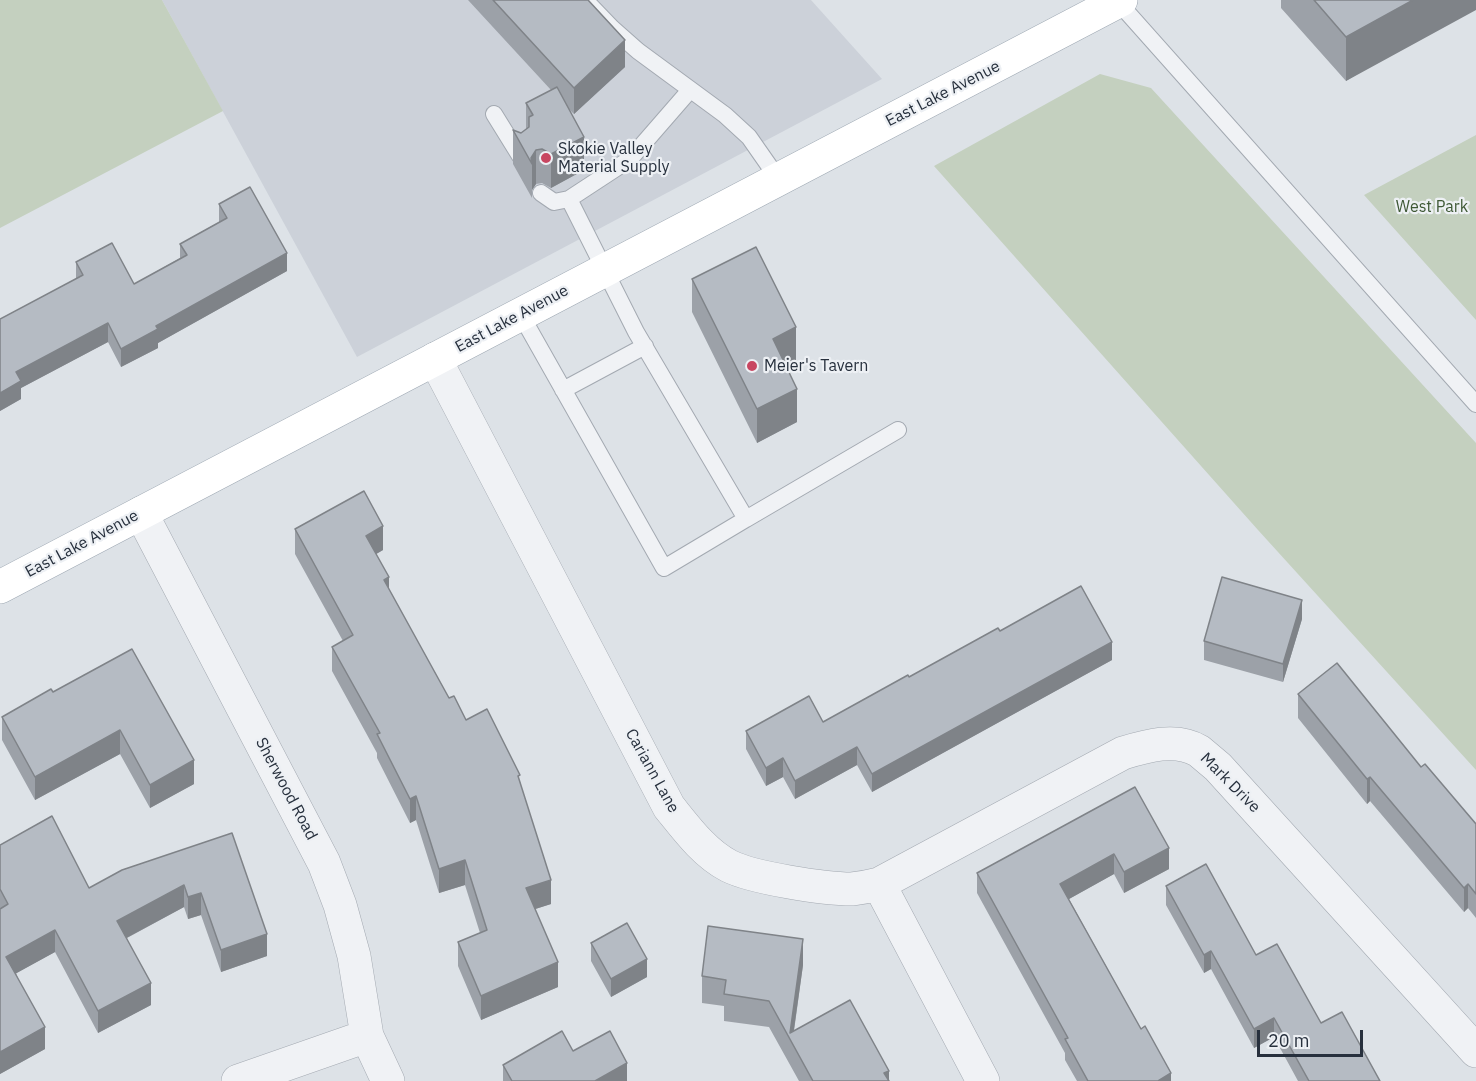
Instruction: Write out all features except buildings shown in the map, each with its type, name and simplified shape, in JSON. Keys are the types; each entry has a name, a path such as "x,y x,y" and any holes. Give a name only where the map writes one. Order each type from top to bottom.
{"main road":[{"name":"East Lake Avenue","path":"0,587 1025,52 1110,3"}],"street":[{"name":"Cariann Lane","path":"435,359 669,807 688,831 707,850 728,865 752,874 825,887 853,889 879,884"},
{"name":"Sherwood Road","path":"141,513 324,863 340,905 354,956 367,1036 388,1081"},
{"name":"Mark Drive","path":"879,884 1123,753 1152,744 1177,744 1197,750 1218,766 1476,1051"},
{"path":"879,884 983,1081"},
{"path":"238,1081 367,1036"}],"lane":[{"path":"585,0 612,28 725,115 749,137 779,180"},
{"path":"1110,3 1476,404"},
{"path":"542,193 554,202 569,199 630,159 690,90"},
{"path":"494,114 520,156"},
{"path":"569,199 645,346 747,519"},
{"path":"521,315 664,568 898,430"},
{"path":"563,390 645,346"}],"shaded area":[{"path":"162,0 811,0 882,79 357,357"}],"green space":[{"path":"0,0 162,0 223,111 0,228"},
{"path":"1100,74 1151,88 1476,443 1476,770 1258,530 934,166"},
{"name":"West Park","path":"1476,135 1476,320 1364,195"}],"place":[{"name":"Skokie Valley Material Supply","path":"546,158"},
{"name":"Meier's Tavern","path":"752,366"}]}
